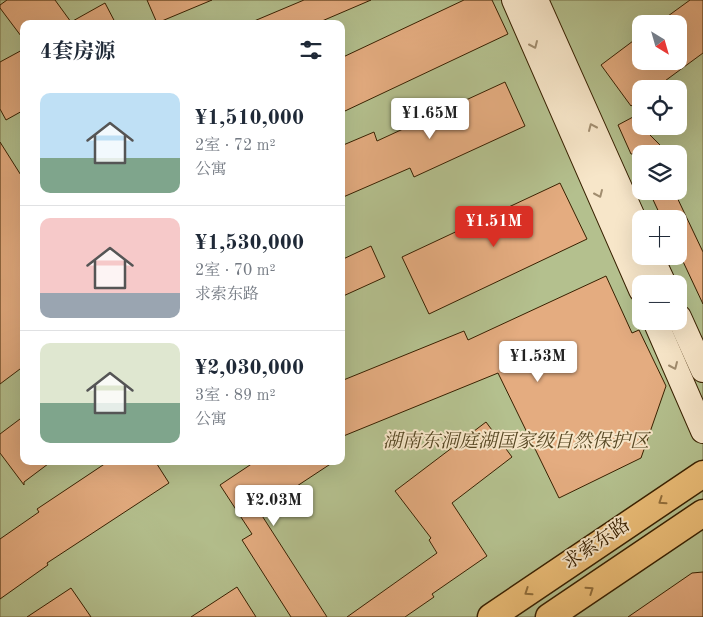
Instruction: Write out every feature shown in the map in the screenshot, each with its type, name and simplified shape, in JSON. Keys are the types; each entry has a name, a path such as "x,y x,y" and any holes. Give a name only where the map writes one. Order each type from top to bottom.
{"main road":[{"path":"514,0 634,275"},
{"path":"536,0 632,215"},
{"path":"659,330 703,431"},
{"path":"685,330 703,370"},
{"name":"求索东路","path":"491,617 703,474"},
{"name":"求索东路","path":"549,617 703,513"}],"green space":[{"name":"湖南东洞庭湖国家级自然保护区","path":"0,0 703,0 703,617 0,617"}],"building":[{"path":"7,0 55,0 70,20 20,20 20,35 0,8 0,5"},
{"path":"147,0 212,0 164,20 156,20"},
{"path":"304,0 371,0 324,20 256,20"},
{"path":"464,0 492,0 508,34 345,111 345,56"},
{"path":"690,0 703,0 703,53 688,64 688,15 669,15"},
{"path":"105,3 114,20 75,20"},
{"path":"632,42 632,70 680,70 666,80 632,80 631,106 601,65"},
{"path":"20,51 20,112 6,120 0,109 0,62"},
{"path":"505,82 525,126 414,177 410,168 345,196 345,144 374,132 377,141"},
{"path":"632,118 632,135 650,135 660,145 632,145 631,154 618,125"},
{"path":"0,142 20,174 20,369 0,384"},
{"path":"560,183 587,239 429,314 402,257"},
{"path":"653,200 678,200 683,210 658,210"},
{"path":"687,218 703,252 703,304 685,265 687,265"},
{"path":"371,246 385,277 345,295 345,258"},
{"path":"606,276 632,333 639,330 666,386 641,458 559,498 498,373 345,435 345,379 464,331 468,340"},
{"path":"20,419 20,465 47,465 24,482 24,485 0,453 0,434"},
{"path":"486,422 512,457 452,503 487,556 432,594 434,597 405,617 347,617 437,553 429,540 431,538 395,491"},
{"path":"103,465 158,465 169,483 47,563 48,565 0,599 0,539 39,512 37,509"},
{"path":"250,465 329,465 259,511 327,617 291,617 242,540 252,534 220,485"},
{"path":"703,572 703,617 628,617 692,573"},
{"path":"237,587 256,617 191,617"},
{"path":"71,588 91,617 27,617"}]}
